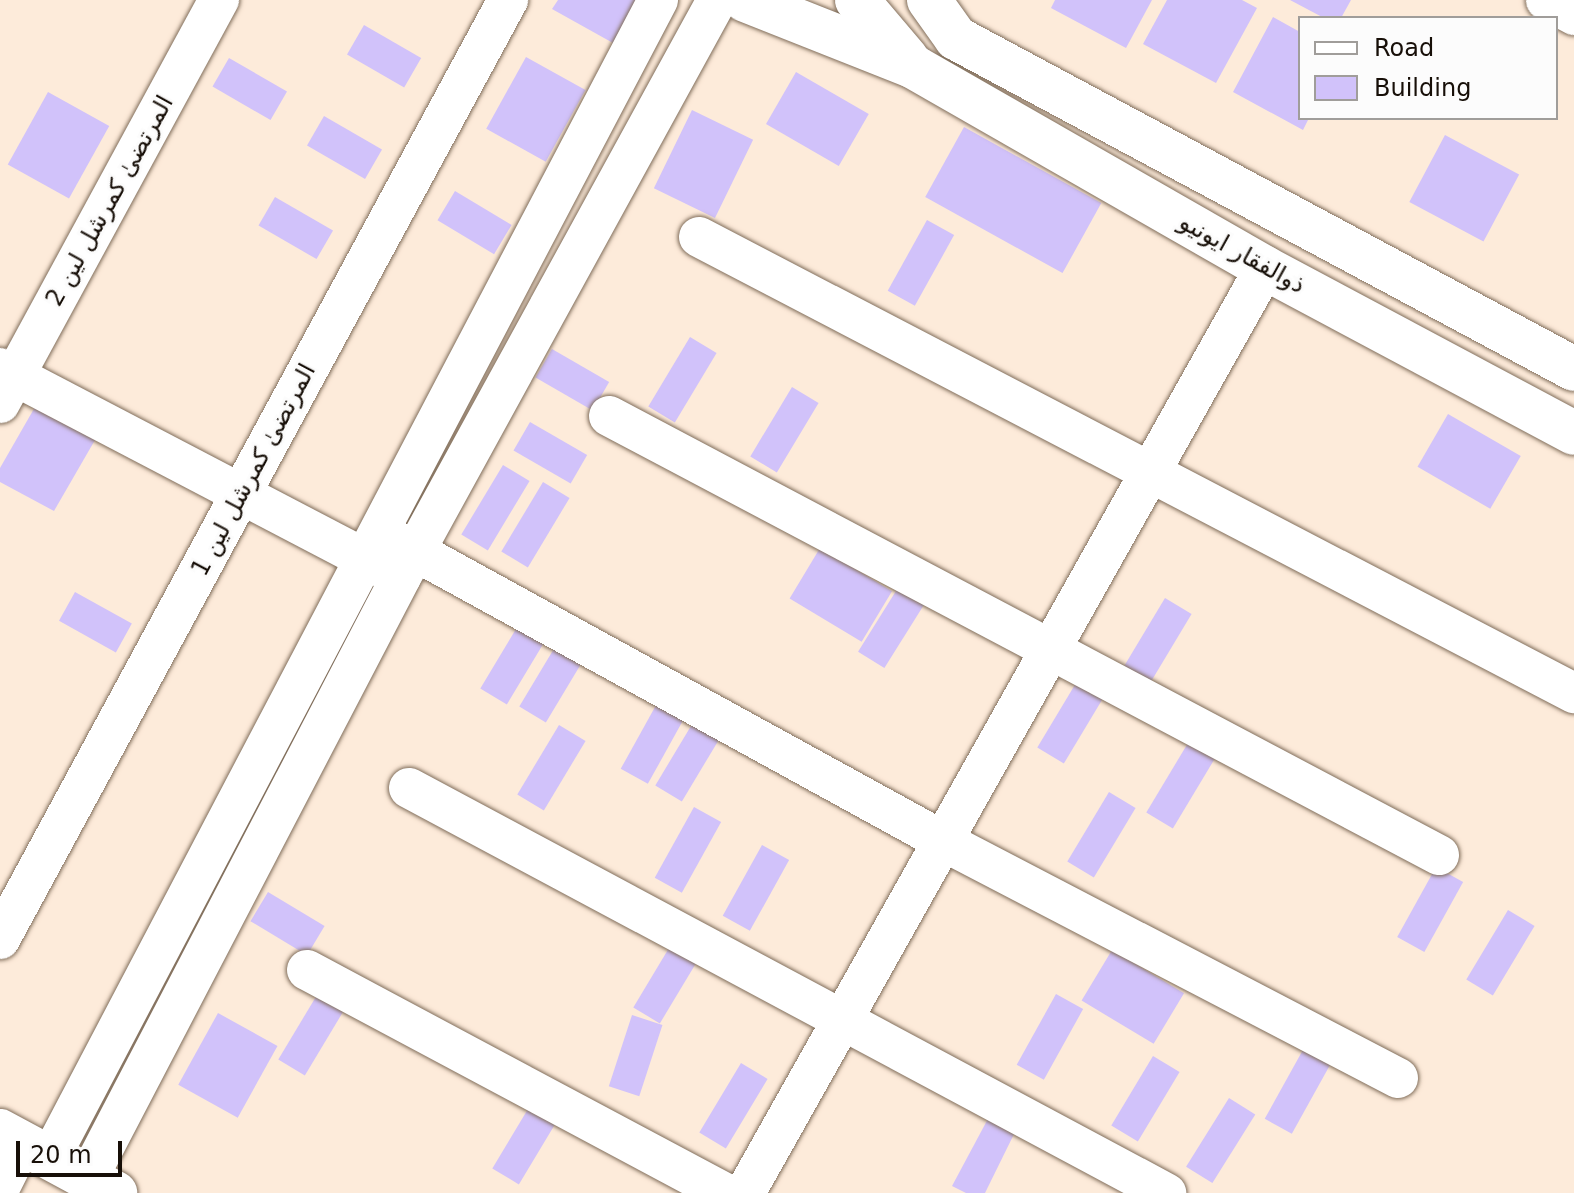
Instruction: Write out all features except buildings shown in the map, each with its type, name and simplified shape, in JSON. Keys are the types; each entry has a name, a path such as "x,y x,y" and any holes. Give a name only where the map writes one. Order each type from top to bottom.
{"street":[{"name":"المرتضیٰ کمرشل لین 2","path":"5,382 219,0"},
{"name":"المرتضیٰ کمرشل لین 1","path":"0,939 508,0"},
{"path":"55,1161 371,545 658,0"},
{"path":"0,1187 55,1161 408,564 717,0"},
{"path":"745,0 914,67"},
{"path":"857,0 914,67"},
{"path":"929,0 954,19 1574,369"},
{"path":"1546,0 1574,15"},
{"name":"ذوالفقار ایونیو","path":"914,67 1265,268 1574,433"},
{"path":"699,237 1574,693"},
{"path":"745,1193 1265,268"},
{"path":"5,382 240,496 371,545 1398,1078"},
{"path":"609,416 1439,855"},
{"path":"409,788 1166,1193"},
{"path":"307,970 725,1193"}]}
